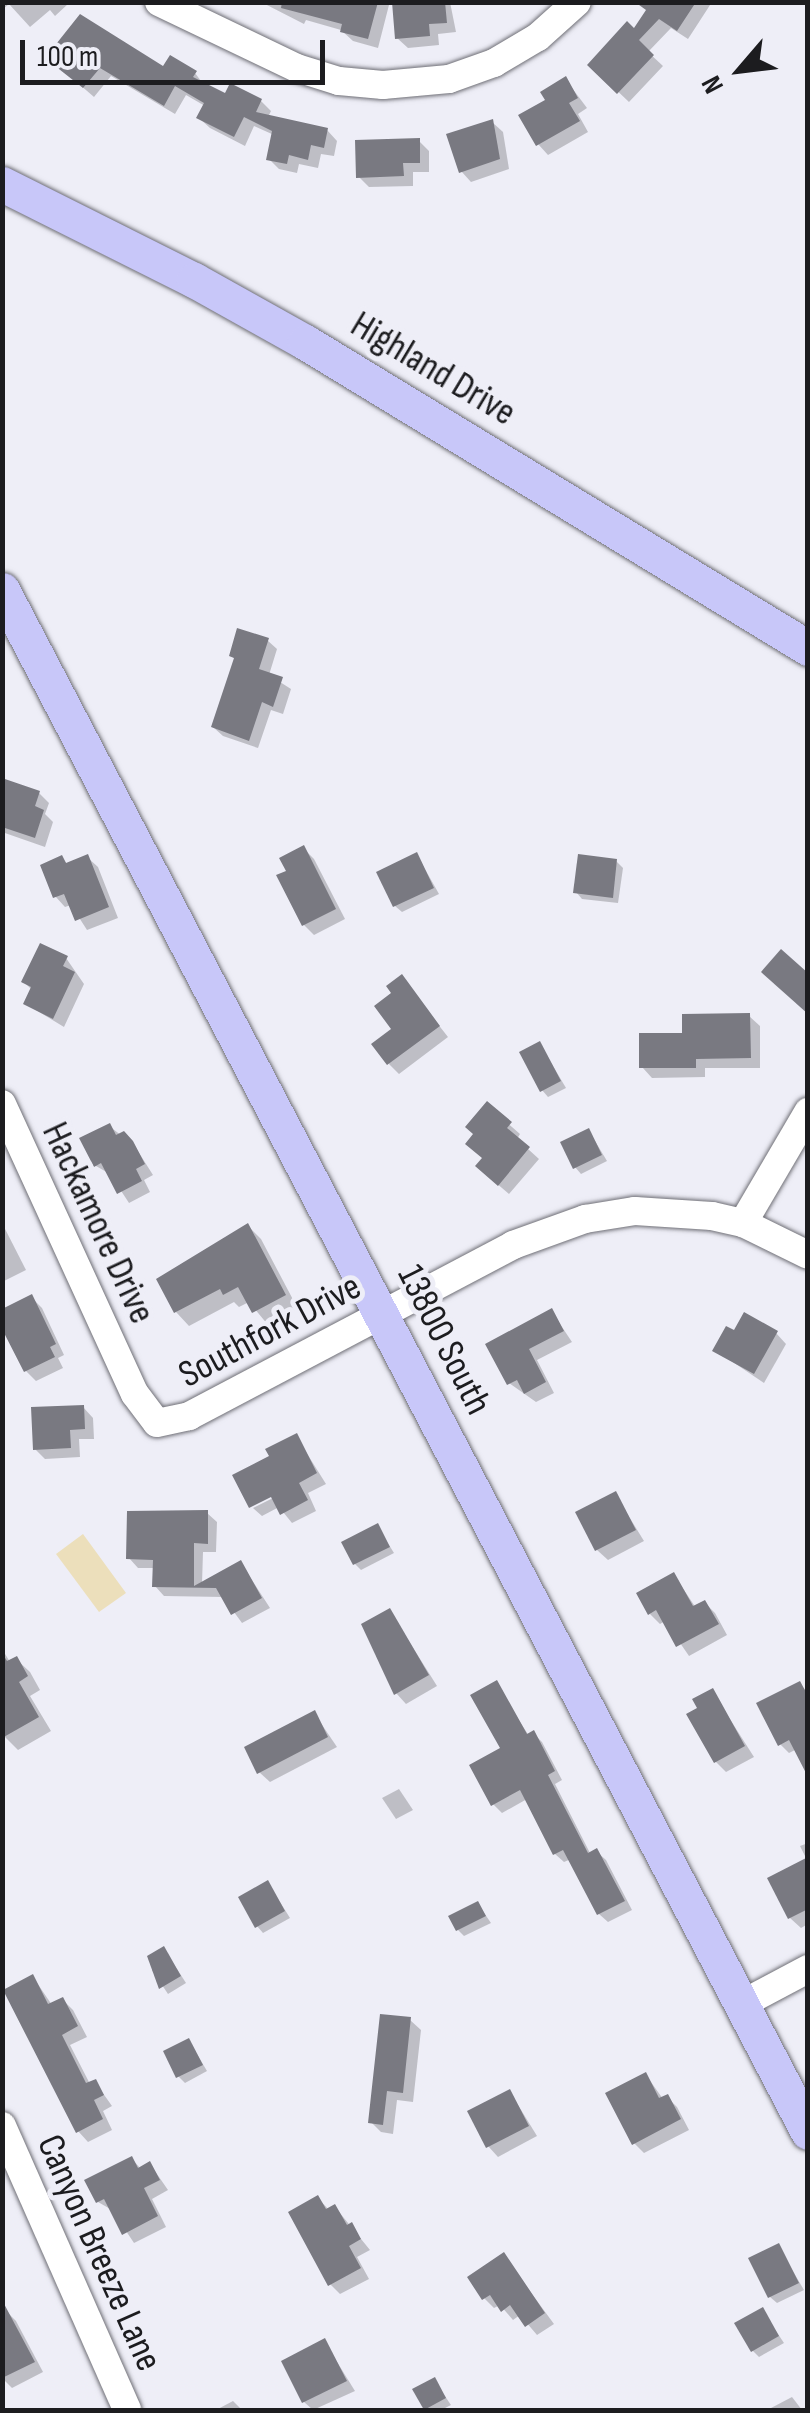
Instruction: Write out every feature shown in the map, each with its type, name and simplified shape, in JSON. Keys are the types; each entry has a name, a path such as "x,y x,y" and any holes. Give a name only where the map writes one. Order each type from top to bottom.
{"main road":[{"name":"Highland Drive","path":"2,184 128,245 305,342 808,648"},
{"name":"13800 South","path":"2,590 808,2132"}],"street":[{"path":"159,2 277,60 338,81 427,83 472,72 516,51 577,2"},
{"name":"Hackamore Drive","path":"2,1104 135,1394 157,1423"},
{"path":"743,1224 808,1112"},
{"name":"Southfork Drive","path":"157,1423 190,1416 513,1245 585,1218 661,1211 743,1224 808,1255"},
{"path":"740,2005 808,1969"},
{"name":"Canyon Breeze Lane","path":"2,2126 127,2410"}],"shaded area":[{"path":"83,1534 126,1593 99,1612 56,1554"}],"building":[{"path":"282,2 378,2 368,39 340,32 342,24 281,8"},
{"path":"392,2 445,2 447,23 429,24 430,36 395,39"},
{"path":"635,2 696,2 677,31 659,19 639,40 654,55 617,94 587,65 627,21 634,28 646,10"},
{"path":"80,14 163,66 170,55 197,71 193,77 225,93 230,83 262,99 256,112 328,128 324,148 311,145 308,160 289,155 287,164 266,160 272,131 244,117 234,137 196,118 204,103 175,86 164,106 100,68 83,88 45,58"},
{"path":"566,76 578,98 569,103 580,121 536,146 518,115 545,100 540,92"},
{"path":"493,119 500,159 459,173 446,134"},
{"path":"420,138 420,163 403,163 404,176 356,178 355,140"},
{"path":"237,628 269,638 259,669 283,677 273,707 262,702 249,741 211,727 234,658 229,656"},
{"path":"2,778 40,791 35,806 44,810 35,838 2,827"},
{"path":"304,845 336,909 302,926 276,875 286,871 279,858"},
{"path":"417,852 434,888 393,907 376,872"},
{"path":"88,854 109,907 75,921 64,894 53,898 40,865 62,855 66,863"},
{"path":"578,854 617,859 613,898 573,893"},
{"path":"40,943 68,956 63,966 75,972 53,1019 23,1004 31,987 21,982"},
{"path":"781,949 808,973 808,1014 761,972"},
{"path":"402,974 440,1026 387,1065 371,1044 391,1029 374,1006 391,993 386,986"},
{"path":"750,1013 751,1058 696,1059 696,1068 639,1068 639,1033 682,1033 682,1014"},
{"path":"540,1041 561,1081 540,1092 519,1052"},
{"path":"487,1101 512,1122 507,1128 530,1147 498,1186 475,1166 482,1158 465,1144 473,1134 465,1127"},
{"path":"110,1123 116,1135 124,1131 133,1141 145,1164 136,1169 142,1181 117,1194 101,1163 94,1167 79,1138"},
{"path":"589,1128 602,1155 573,1169 560,1142"},
{"path":"248,1223 286,1295 252,1313 238,1287 223,1295 220,1289 174,1313 156,1279"},
{"path":"32,1294 56,1344 50,1347 55,1357 24,1372 2,1329 2,1309"},
{"path":"552,1308 564,1331 529,1349 546,1382 524,1394 517,1380 507,1385 485,1344"},
{"path":"744,1312 778,1331 754,1374 712,1351 726,1326 734,1330"},
{"path":"84,1405 85,1429 70,1430 71,1448 33,1450 31,1407"},
{"path":"297,1433 317,1473 299,1483 308,1500 280,1515 271,1497 249,1508 232,1475 269,1456 265,1449"},
{"path":"616,1491 636,1530 595,1551 575,1512"},
{"path":"208,1510 208,1544 194,1543 194,1586 241,1560 262,1598 231,1615 216,1588 152,1587 153,1560 126,1559 127,1511"},
{"path":"378,1523 390,1547 353,1565 341,1542"},
{"path":"674,1572 693,1606 705,1600 719,1624 676,1647 656,1610 648,1615 636,1593"},
{"path":"390,1608 429,1675 394,1695 361,1624"},
{"path":"2,1653 7,1661 17,1656 28,1676 19,1682 39,1717 2,1738"},
{"path":"497,1680 527,1734 534,1730 555,1771 548,1775 588,1853 597,1848 625,1901 597,1915 563,1850 553,1855 520,1790 491,1806 469,1765 500,1748 470,1695"},
{"path":"800,1681 808,1696 808,1777 789,1740 778,1746 756,1703"},
{"path":"713,1688 745,1746 714,1763 686,1714 697,1708 692,1699"},
{"path":"315,1710 328,1737 257,1774 244,1747"},
{"path":"808,1857 808,1909 788,1919 767,1878"},
{"path":"268,1880 285,1911 255,1928 238,1897"},
{"path":"478,1901 486,1916 456,1931 448,1916"},
{"path":"164,1946 181,1976 159,1989 147,1956"},
{"path":"33,1974 48,2004 63,1997 78,2026 62,2035 86,2083 96,2079 104,2095 94,2100 103,2119 76,2133 3,1990"},
{"path":"380,2014 411,2017 403,2093 387,2091 383,2125 368,2123"},
{"path":"189,2038 203,2065 176,2078 163,2051"},
{"path":"646,2072 659,2098 668,2094 681,2119 632,2145 605,2093"},
{"path":"510,2089 529,2126 486,2148 467,2111"},
{"path":"132,2156 138,2168 150,2161 160,2180 144,2188 158,2216 122,2235 104,2199 96,2203 84,2180"},
{"path":"318,2195 326,2209 335,2204 361,2239 349,2246 361,2268 328,2286 288,2212"},
{"path":"779,2243 799,2283 768,2298 748,2258"},
{"path":"504,2252 545,2313 525,2327 510,2305 501,2312 490,2295 482,2300 467,2277"},
{"path":"2,2300 35,2362 2,2378"},
{"path":"763,2307 779,2336 751,2352 734,2323"},
{"path":"325,2338 347,2381 302,2403 281,2361"},
{"path":"435,2377 446,2398 424,2410 412,2389"}]}
